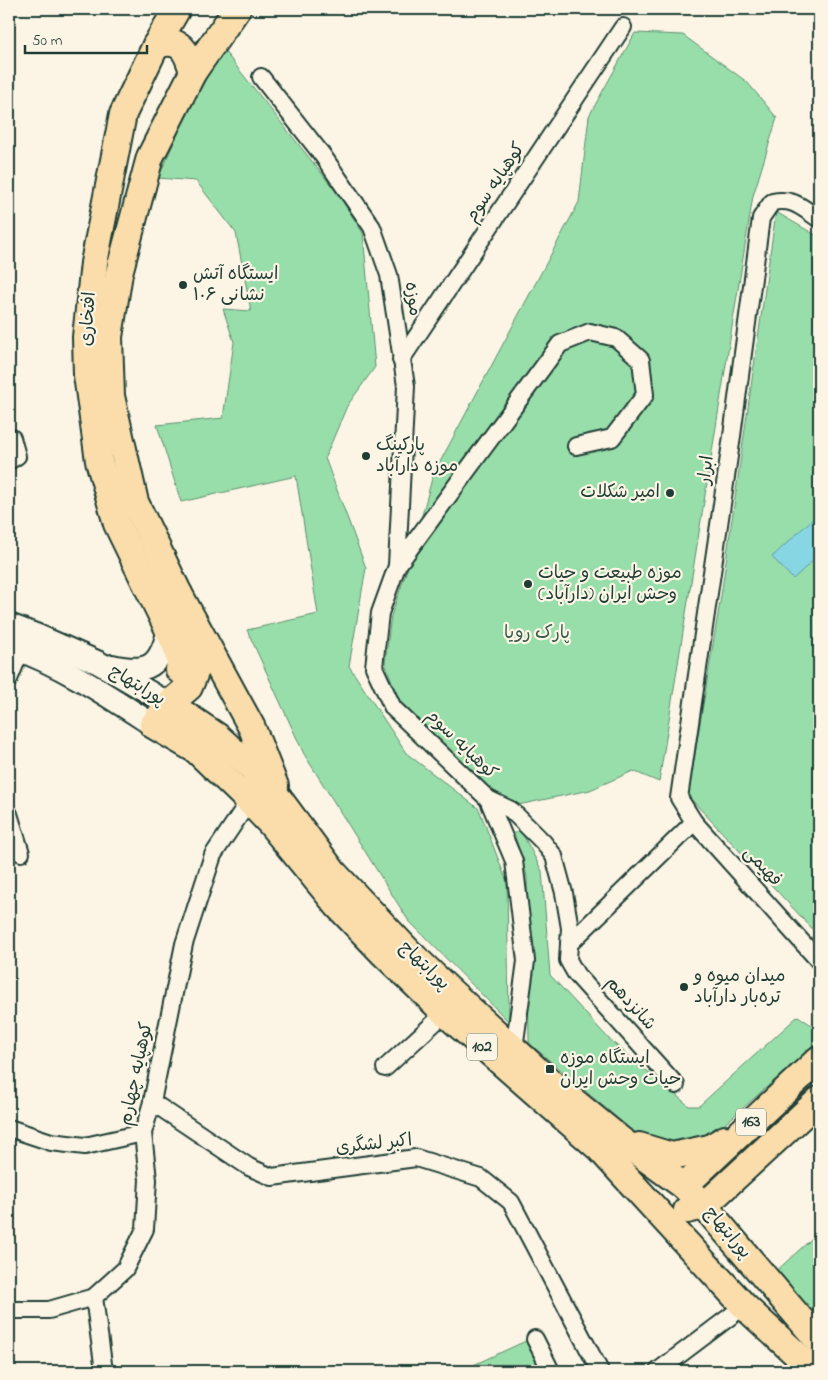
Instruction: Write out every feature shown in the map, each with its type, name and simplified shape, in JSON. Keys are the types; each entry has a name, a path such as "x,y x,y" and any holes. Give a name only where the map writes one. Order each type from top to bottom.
{"main road":[{"name":"افتخاری","path":"177,9 156,46 123,114 94,263 86,337 99,381 111,396 135,502 179,594"},
{"name":"افتخاری","path":"168,704 179,676 180,661 176,643 117,524 99,460 99,381 109,337 119,273 150,157 193,72 235,15"},
{"path":"156,46 171,42 176,44 186,52 193,72"},
{"path":"153,725 168,704 189,687 196,670 197,655 179,594"},
{"path":"179,594 252,728 279,799 271,800 265,806 270,823"},
{"name":"پورابتهاج","path":"9,625 99,663 168,704 218,737 251,767 279,799 333,872 409,952 514,1050 611,1145 744,1306 803,1362"},
{"path":"99,663 130,670 142,670 157,660 165,645 168,630"},
{"name":"پورابتهاج","path":"15,648 76,677 196,750 270,823 338,906 445,1013 611,1145 684,1186 693,1209 819,1341"},
{"name":"163","path":"684,1186 819,1059"},
{"path":"797,1079 818,1101"},
{"name":"163","path":"693,1209 818,1101"},
{"path":"611,1145 672,1156 710,1148 743,1129"},
{"path":"611,1145 642,1177 693,1209 803,1362"}],"street":[{"name":"کوهپایه سوم","path":"401,360 623,27"},
{"name":"موزه","path":"261,77 323,156 372,227 389,275 406,386 398,566"},
{"name":"ابرار","path":"679,798 732,436 761,218 772,202 785,200 798,205 819,219"},
{"path":"398,566 560,344 590,332 616,338 641,360 645,395 612,438 576,446"},
{"path":"9,460 17,456 12,438"},
{"name":"کوهپایه سوم","path":"398,566 380,613 374,667 393,708 488,800 514,861 526,961 514,1050"},
{"path":"9,679 15,648"},
{"name":"فهیمی","path":"679,798 694,822 819,961"},
{"name":"شانزدهم","path":"488,800 511,810 543,842 554,856 564,893 570,928 568,960 576,974 676,1085"},
{"name":"کوهپایه چهارم","path":"9,1310 49,1310 94,1297 125,1269 145,1229 148,1180 143,1133 152,1102 184,944 213,855 250,802"},
{"path":"9,814 21,853"},
{"path":"569,944 694,822"},
{"path":"385,1068 445,1013"},
{"name":"اکبر لشگری","path":"152,1102 249,1167 272,1177 416,1158 481,1178 511,1202 600,1371"},
{"path":"9,1128 51,1142 86,1146 143,1133"},
{"path":"94,1297 104,1371"},
{"path":"658,1371 744,1306"},
{"path":"535,1340 551,1371"}],"green space":[{"name":"پارک رویا","path":"635,33 683,35 747,82 777,118 753,196 659,782 633,771 590,790 518,805 491,789 399,701 385,663 391,616 407,570 433,475 579,202 589,116"},
{"path":"225,52 338,194 363,233 375,367 347,406 325,458 366,568 349,666 406,753 479,809 507,882 509,1022 408,920 304,754 247,630 318,614 296,476 181,502 157,425 223,418 234,342 223,309 251,311 236,233 196,181 158,178 201,82"},
{"path":"776,212 819,237 819,936 688,796 721,596"},
{"path":"520,829 542,871 550,975 610,1040 689,1106 699,1106 798,1016 819,1030 819,1041 718,1130 685,1149 636,1134 529,1043 527,876 514,834"},
{"path":"819,1232 819,1323 773,1274"},
{"path":"530,1339 544,1371 469,1371 467,1368"}],"water":[{"path":"817,515 819,517 819,555 793,579 772,557"}],"place":[{"name":"ایستگاه آتش نشانی ۱۰۶","path":"183,285"},
{"name":"پارکینگ موزه دارآباد","path":"366,456"},
{"name":"امیر شکلات","path":"670,493"},
{"name":"موزه طبیعت و حیات وحش ایران (دارآباد)","path":"528,584"},
{"name":"میدان میوه و تره‌بار دارآباد","path":"684,987"},
{"name":"ایستگاه موزه حیات وحش ایران","path":"550,1069"}]}
